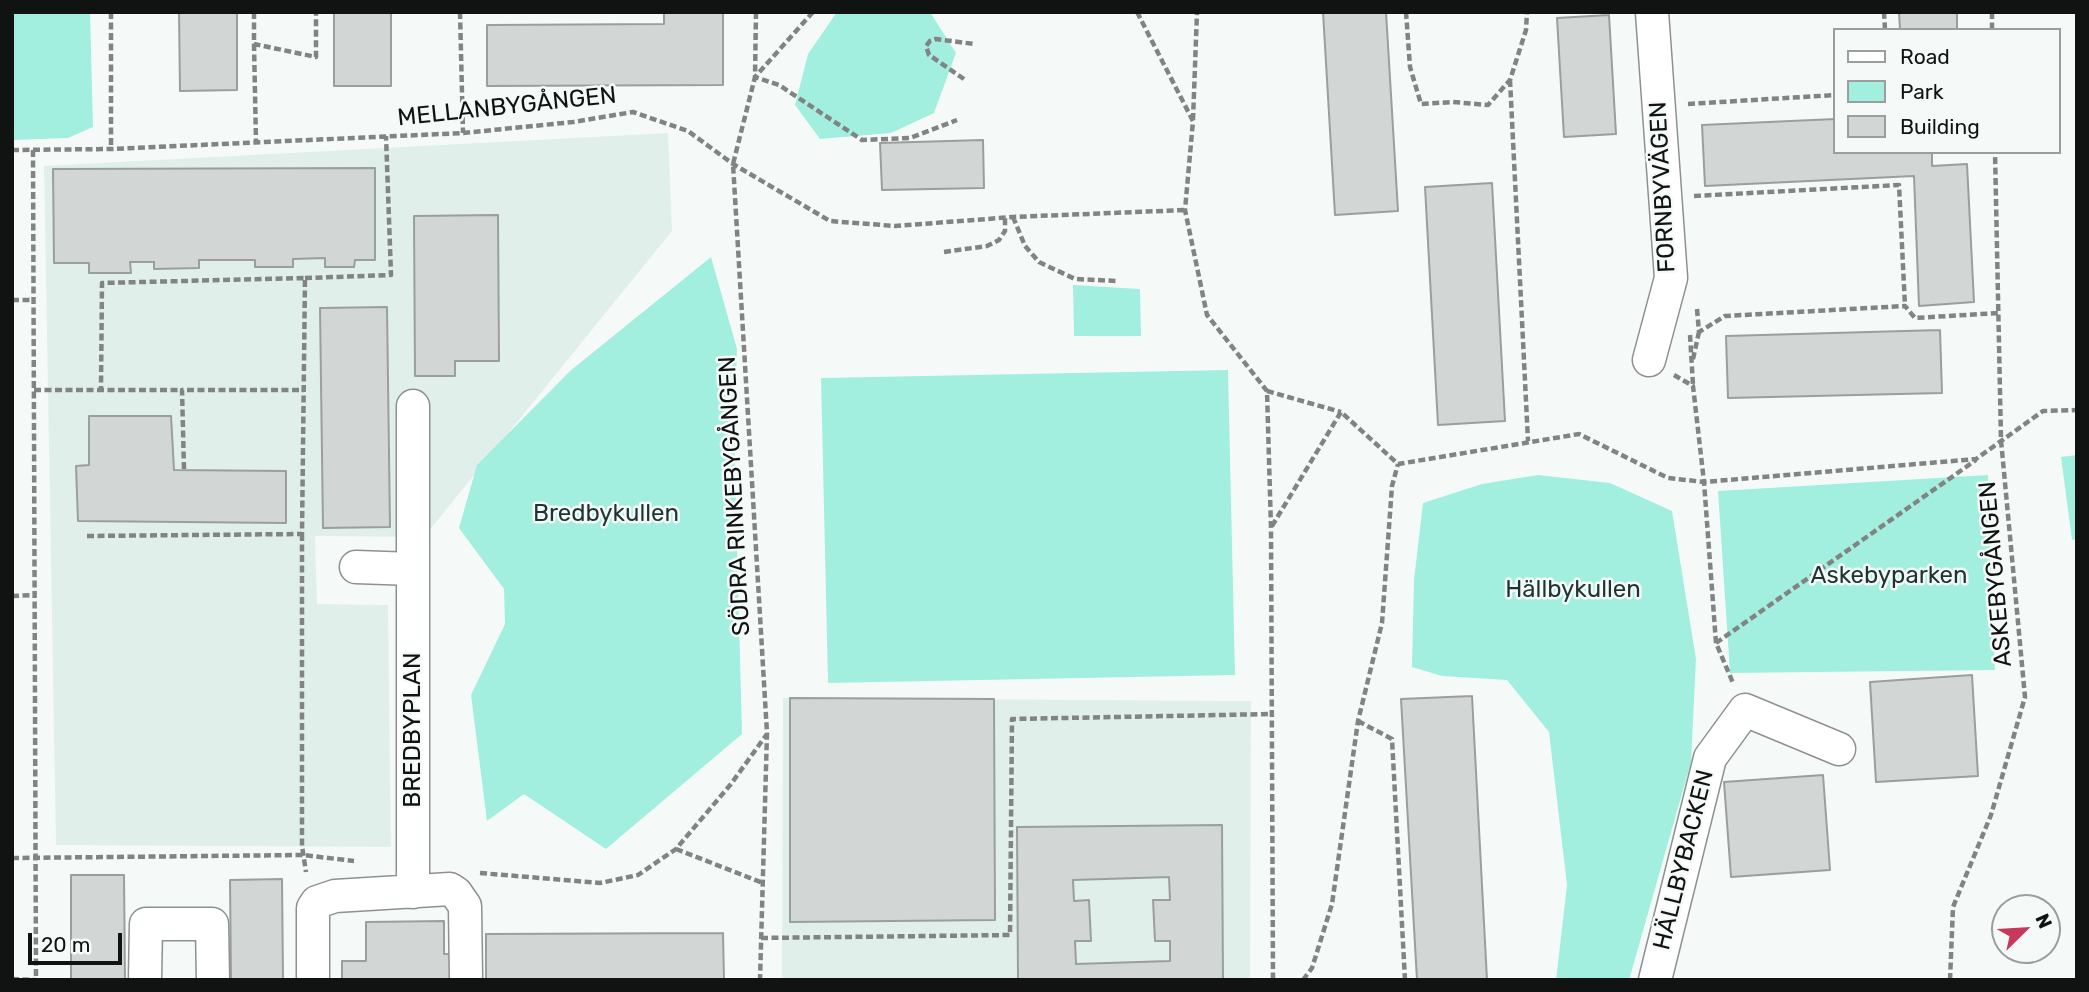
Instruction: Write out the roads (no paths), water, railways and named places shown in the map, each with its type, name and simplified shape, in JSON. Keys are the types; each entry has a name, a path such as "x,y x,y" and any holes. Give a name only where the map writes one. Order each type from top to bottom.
{"street":[{"name":"FORNBYVÄGEN","path":"1649,360 1671,278 1653,12"},
{"name":"BREDBYPLAN","path":"413,892 414,406"},
{"path":"356,568 413,569"},
{"name":"HÄLLBYBACKEN","path":"1660,977 1710,758 1745,710 1839,749"},
{"path":"313,980 313,908 317,902 335,896 450,889 465,906 466,980"},
{"path":"145,980 146,924 212,924 213,980"}],"park label":[{"name":"Bredbykullen","path":"606,514"},
{"name":"Askebyparken","path":"1889,576"},
{"name":"Hällbykullen","path":"1573,590"}]}
